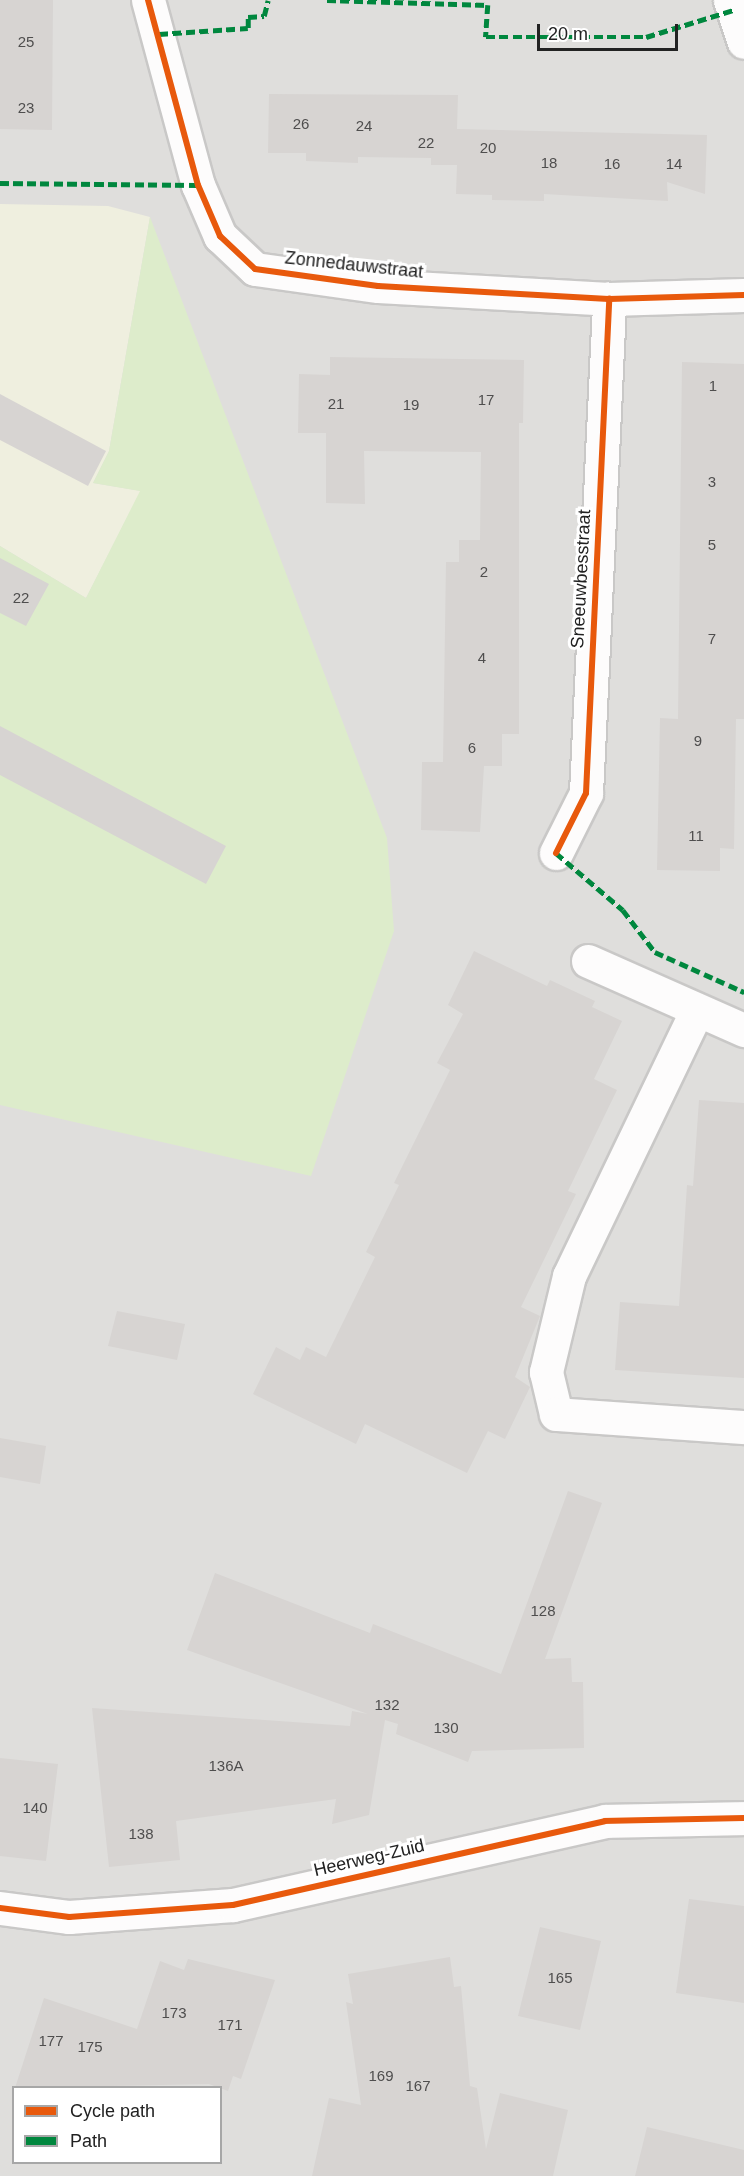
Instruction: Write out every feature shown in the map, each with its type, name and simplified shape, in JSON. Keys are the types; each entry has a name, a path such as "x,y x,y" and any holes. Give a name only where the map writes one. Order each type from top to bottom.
{"street":[{"name":"Zonnedauwstraat","path":"148,0 198,186 220,237 255,269 378,286 609,299 744,295"},
{"path":"730,0 744,42"},
{"name":"Sneeuwbesstraat","path":"556,853 586,793 609,299"},
{"path":"588,962 744,1030"},
{"path":"697,1010 569,1276 546,1372 556,1414 744,1427"},
{"name":"Heerweg-Zuid","path":"0,1908 69,1917 232,1905 605,1821 744,1818"}],"shaded area":[{"path":"0,0 744,0 744,2176 0,2176"}],"green space":[{"path":"0,204 108,206 150,217 109,451 93,483 141,491 86,598 0,546"},
{"path":"150,217 387,838 394,931 311,1176 0,1105 0,546 86,598 140,491 93,483 109,451"}],"building":[{"path":"0,0 53,0 52,130 0,129"},
{"path":"269,94 458,95 457,129 707,135 705,194 667,182 668,201 544,194 544,201 492,200 492,195 456,194 457,165 431,165 431,158 358,157 358,163 306,161 306,153 268,153"},
{"path":"330,357 524,360 523,423 519,423 519,734 502,734 502,766 484,766 480,832 421,830 422,762 443,762 446,562 459,562 459,540 480,540 481,452 364,451 365,504 326,503 326,433 298,433 299,374 330,375"},
{"path":"682,362 744,364 744,719 736,719 734,849 720,848 720,871 657,870 660,718 678,719"},
{"path":"0,394 106,451 88,486 0,440"},
{"path":"0,558 49,584 26,626 0,613"},
{"path":"0,726 226,846 206,884 0,775"},
{"path":"474,951 547,986 550,980 595,1001 592,1007 622,1021 594,1079 617,1090 568,1191 576,1194 521,1307 540,1316 515,1377 530,1387 505,1439 488,1431 467,1473 365,1424 356,1444 253,1394 276,1347 300,1360 306,1347 326,1357 375,1257 366,1252 399,1185 394,1183 450,1070 437,1063 463,1014 448,1005"},
{"path":"699,1100 744,1103 744,1378 615,1370 620,1302 679,1306 687,1185 693,1186"},
{"path":"117,1311 185,1324 177,1360 108,1346"},
{"path":"0,1438 46,1446 40,1484 0,1477"},
{"path":"568,1491 602,1503 545,1659 571,1658 572,1682 583,1682 584,1748 472,1751 468,1762 396,1734 398,1724 385,1720 369,1815 332,1824 336,1799 176,1821 180,1860 109,1867 92,1708 350,1726 352,1711 368,1714 187,1650 215,1573 370,1633 373,1624 501,1674"},
{"path":"0,1758 58,1764 46,1861 0,1856"},
{"path":"689,1899 744,1906 744,2003 676,1993"},
{"path":"540,1927 601,1941 580,2030 518,2016"},
{"path":"450,1957 454,1987 461,1986 470,2086 477,2088 486,2149 500,2093 568,2110 553,2176 312,2176 329,2098 361,2105 346,2002 353,2004 348,1974"},
{"path":"188,1959 275,1980 241,2079 233,2076 228,2091 222,2089 222,2086 209,2084 16,2086 44,1998 137,2029 160,1961 184,1970"},
{"path":"647,2127 744,2150 744,2176 635,2176"}],"marked path":[{"path":"159,34 248,28 248,17 264,16 268,0"},
{"path":"327,0 488,5 486,37 646,37 733,10"},
{"path":"0,183 198,185"},
{"path":"556,853 623,910 655,952 744,992"}],"cycle path":[{"path":"148,0 198,185 220,236 255,269 378,286 609,299 744,295"},
{"path":"556,853 586,793 609,299"},
{"path":"0,1908 69,1917 233,1905 605,1821 744,1818"}]}
